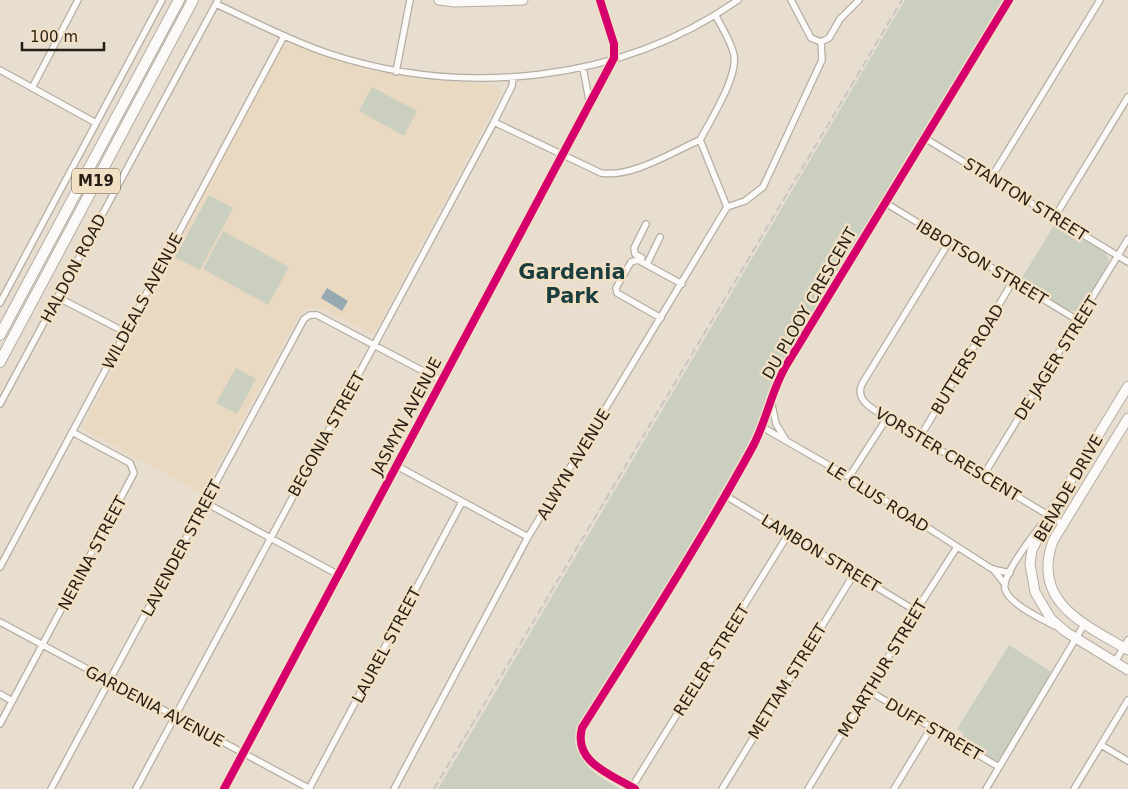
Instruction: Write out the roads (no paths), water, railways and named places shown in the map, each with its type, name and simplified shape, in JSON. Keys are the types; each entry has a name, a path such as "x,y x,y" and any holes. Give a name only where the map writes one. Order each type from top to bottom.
{"highway":[{"name":"M19","path":"0,335 179,0"},
{"name":"M19","path":"0,362 193,0"}],"street":[{"path":"32,88 78,0"},
{"path":"0,303 162,0"},
{"path":"396,72 410,0"},
{"path":"439,0 455,2 523,0"},
{"path":"600,0 614,44 614,58"},
{"path":"217,2 284,36 330,54 396,72 450,78 513,78 583,68 656,45 716,16 738,0"},
{"path":"791,0 811,38 821,42"},
{"path":"821,42 828,38 840,19 859,0"},
{"name":"DU PLOOY CRESCENT","path":"633,788 586,758 579,743 582,728 726,496 754,445 772,403 776,384 784,369 923,137 1009,0"},
{"path":"992,178 1100,0"},
{"name":"HALDON ROAD","path":"0,404 217,2"},
{"path":"494,122 601,172 616,174 630,170 700,140 730,80 734,68 734,56 716,16"},
{"name":"WILDEALS AVENUE","path":"0,567 284,36"},
{"path":"700,140 727,207 745,201 763,187 822,60 821,42"},
{"name":"JASMYN AVENUE","path":"224,789 440,380 614,58"},
{"path":"583,68 590,104"},
{"path":"0,70 96,123"},
{"name":"BEGONIA STREET","path":"136,789 494,122 512,86 513,78"},
{"path":"1054,218 1128,96"},
{"name":"STANTON STREET","path":"923,137 1128,262"},
{"name":"IBBOTSON STREET","path":"884,202 1079,321"},
{"name":"ALWYN AVENUE","path":"394,789 528,537 727,207"},
{"path":"646,224 634,252 682,283"},
{"path":"648,262 660,237"},
{"name":"DE JAGER STREET","path":"983,476 1128,239"},
{"name":"VORSTER CRESCENT","path":"949,242 860,388 862,399 887,418 1063,524"},
{"path":"661,318 617,293 616,288 631,262 638,260 682,283"},
{"name":"BUTTERS ROAD","path":"920,437 1013,281"},
{"path":"57,297 125,332"},
{"name":"LAVENDER STREET","path":"51,789 206,503 300,324 307,317 317,315 375,346"},
{"path":"375,346 440,380"},
{"name":"BENADE DRIVE","path":"1128,386 1049,516 1032,550 1031,578 1035,592 1051,619 1066,632 1128,670"},
{"path":"772,403 776,424 787,442"},
{"path":"849,477 887,418"},
{"name":"BENADE DRIVE","path":"1127,646 1085,624 1067,611 1059,602 1050,583 1047,566 1049,551 1063,524 1128,418"},
{"name":"LE CLUS ROAD","path":"762,426 849,477 992,569 1004,583 1007,593 1013,601 1066,632"},
{"name":"NERINA STREET","path":"0,724 134,473 130,463 72,432"},
{"path":"395,465 528,537"},
{"name":"LAMBON STREET","path":"726,496 916,611"},
{"name":"LAUREL STREET","path":"310,789 462,502"},
{"path":"206,503 337,574"},
{"path":"1004,583 1027,544 1049,516"},
{"name":"REELER STREET","path":"633,788 789,533"},
{"name":"MCARTHUR STREET","path":"808,789 916,611 958,547"},
{"name":"LE CLUS ROAD","path":"992,569 1010,574"},
{"name":"METTAM STREET","path":"722,789 854,574"},
{"name":"GARDENIA AVENUE","path":"0,622 310,789"},
{"path":"986,789 1085,624"},
{"path":"1114,662 1127,646"},
{"name":"DUFF STREET","path":"869,691 999,767"},
{"path":"0,694 12,701"},
{"path":"1074,789 1128,700"},
{"path":"894,789 931,728"},
{"path":"1101,745 1128,761"}],"railway":[{"path":"434,789 902,0"}],"district":[{"name":"Gardenia Park","path":"572,284"}]}
